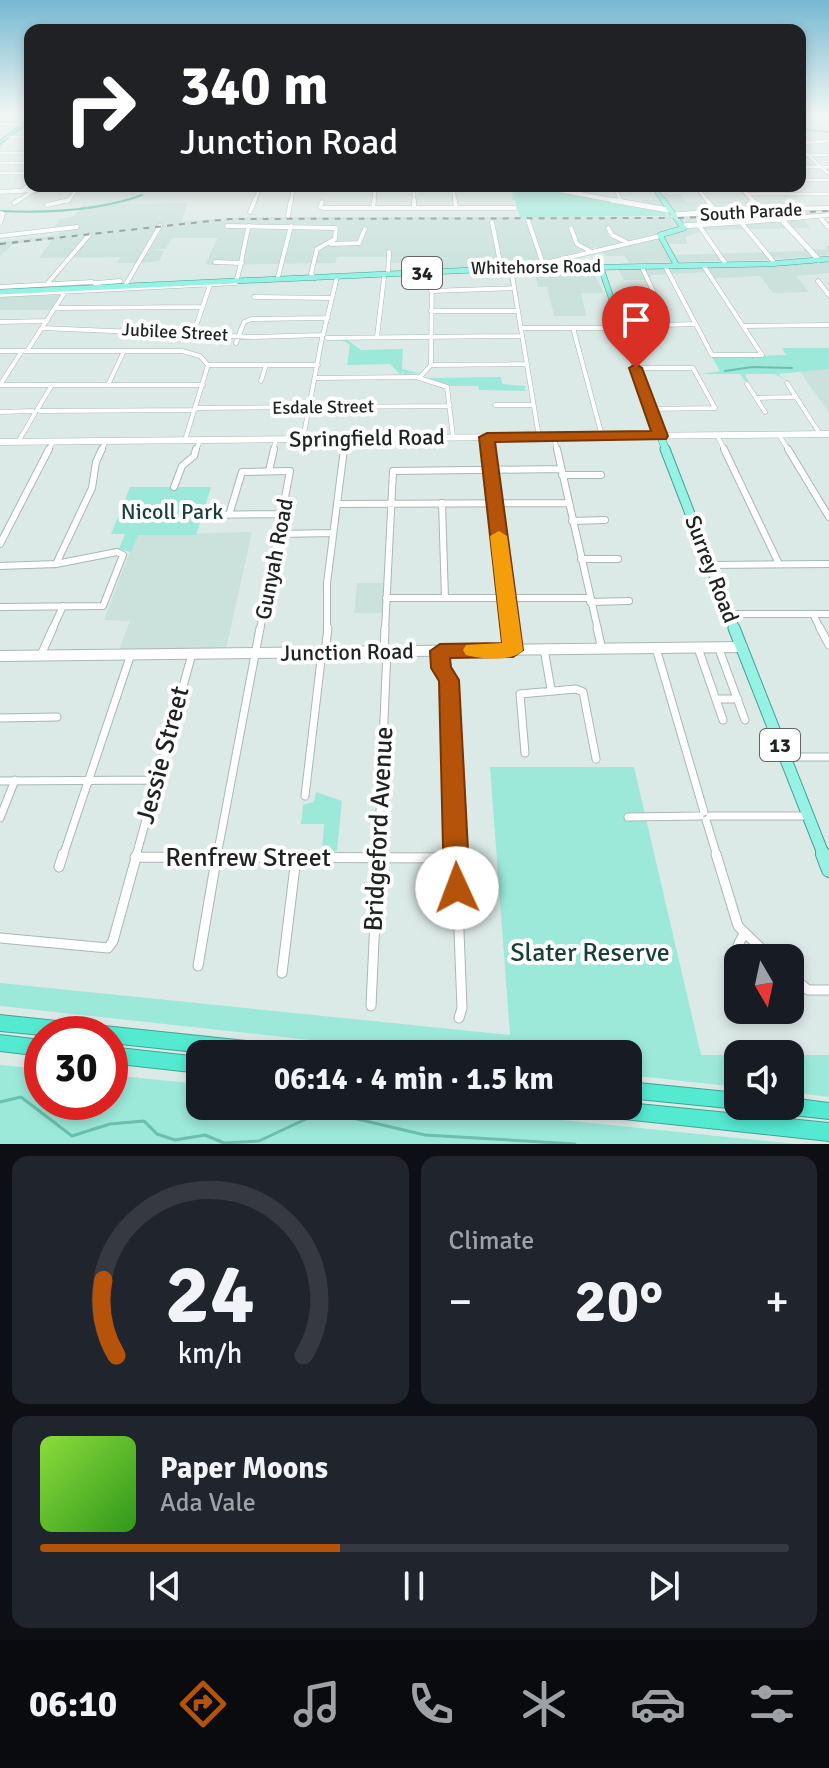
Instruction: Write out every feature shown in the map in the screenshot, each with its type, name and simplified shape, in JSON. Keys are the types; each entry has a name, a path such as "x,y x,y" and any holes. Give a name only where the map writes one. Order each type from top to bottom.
{"highway":[{"path":"0,1023 24,1025"},
{"path":"128,1036 186,1042"},
{"path":"0,1043 24,1046"},
{"path":"128,1057 186,1063"},
{"path":"642,1091 724,1100"},
{"path":"804,1108 829,1111"},
{"path":"642,1113 829,1132"}],"main road":[{"path":"657,192 681,227 660,235 677,265"},
{"name":"Whitehorse Road","path":"540,266 602,270 825,258"},
{"name":"Whitehorse Road","path":"236,280 540,266 602,270 825,258"},
{"name":"Whitehorse Road","path":"0,291 515,268"},
{"name":"Surrey Road","path":"602,270 660,436 808,816 824,843 829,870"},
{"name":"Whitehorse Road","path":"0,291 49,285 123,285"}],"street":[{"path":"821,167 829,177"},
{"path":"0,173 24,173"},
{"path":"806,179 829,177"},
{"path":"0,192 22,191"},
{"path":"14,203 32,192"},
{"path":"47,205 66,203 75,192"},
{"path":"250,212 258,192"},
{"path":"288,216 292,192"},
{"path":"373,208 374,192"},
{"path":"414,192 414,208"},
{"path":"454,192 456,208"},
{"name":"South Parade","path":"576,192 669,212 829,208"},
{"path":"617,192 621,201"},
{"path":"701,192 717,213"},
{"path":"748,194 829,194"},
{"path":"748,194 760,209"},
{"path":"322,202 320,208 515,208"},
{"path":"0,223 2,213"},
{"path":"681,227 817,218 829,228"},
{"path":"528,220 540,266 660,235"},
{"path":"784,220 825,258"},
{"path":"740,221 773,261"},
{"path":"492,222 501,267"},
{"path":"699,225 725,263"},
{"path":"123,285 160,226"},
{"path":"227,226 335,228 336,238 317,249 315,275"},
{"path":"236,280 245,255 243,244 249,226"},
{"path":"278,277 291,226"},
{"path":"0,236 77,227"},
{"path":"571,228 577,244 590,251"},
{"path":"608,228 612,235 626,242"},
{"path":"328,243 359,243 365,229"},
{"path":"49,285 89,235"},
{"path":"377,337 389,252"},
{"path":"215,262 242,263"},
{"path":"665,266 712,355 762,355 703,265"},
{"path":"642,267 658,302"},
{"path":"515,268 514,288 539,437"},
{"path":"419,378 431,365 432,272"},
{"path":"303,439 337,277"},
{"name":"Whitehorse Road","path":"0,291 11,295 123,285 210,285 247,281"},
{"path":"818,281 829,295"},
{"path":"193,335 210,285"},
{"path":"431,291 514,288"},
{"name":"Whitehorse Road","path":"11,295 20,292"},
{"path":"0,385 65,292"},
{"path":"254,297 332,298"},
{"path":"55,308 203,307"},
{"path":"431,311 518,311"},
{"path":"236,343 244,322 252,319 328,318"},
{"path":"0,322 47,321"},
{"path":"662,325 695,324"},
{"path":"743,326 829,325"},
{"name":"Jubilee Street","path":"42,328 99,327 193,335 346,338 522,336"},
{"path":"521,328 622,328"},
{"path":"573,328 602,436"},
{"path":"277,346 280,336"},
{"path":"0,351 182,351 200,356 208,365 318,365"},
{"path":"108,385 124,351"},
{"path":"175,360 182,351"},
{"path":"431,365 527,364"},
{"path":"185,440 208,365"},
{"path":"261,381 266,365"},
{"path":"636,368 693,368 715,408 650,409"},
{"path":"316,378 419,378 448,388 453,437"},
{"path":"787,383 820,434"},
{"path":"747,384 765,412"},
{"path":"0,385 203,385"},
{"path":"18,442 52,385"},
{"path":"756,398 795,397"},
{"path":"495,405 533,405"},
{"name":"Esdale Street","path":"0,412 450,406"},
{"name":"Springfield Road","path":"0,442 829,434"},
{"path":"717,435 779,564"},
{"path":"779,435 829,517"},
{"path":"487,437 513,650"},
{"path":"554,437 602,649"},
{"name":"Gunyah Road","path":"198,966 291,473 269,471 276,439"},
{"path":"305,796 324,652 333,533 345,439"},
{"path":"174,487 182,466 194,456 200,440"},
{"path":"56,564 92,488 96,462 106,441"},
{"path":"0,544 53,442"},
{"path":"491,469 601,475"},
{"name":"Bridgeford Avenue","path":"371,1006 393,471 491,469"},
{"path":"229,515 240,474 269,471"},
{"path":"442,503 445,598"},
{"path":"338,504 568,503"},
{"path":"203,515 283,514"},
{"path":"572,521 605,520"},
{"path":"279,534 333,533"},
{"path":"0,566 56,564 117,552 123,555 103,606 0,607"},
{"path":"581,559 618,559"},
{"path":"710,565 829,564"},
{"path":"386,598 629,601"},
{"path":"41,655 63,606"},
{"path":"729,614 829,614"},
{"path":"813,614 829,645"},
{"name":"Junction Road","path":"0,656 742,647"},
{"path":"656,648 738,926 755,944"},
{"path":"698,648 723,720"},
{"path":"544,649 551,689"},
{"path":"440,651 441,668 449,680 462,1008 459,1018"},
{"path":"720,652 745,720"},
{"path":"59,867 131,654"},
{"name":"Jessie Street","path":"0,938 108,948 113,941 192,654"},
{"path":"705,667 725,667"},
{"path":"525,753 519,696 551,689 576,689 583,692 596,759"},
{"path":"716,699 738,699"},
{"path":"0,718 57,717"},
{"path":"785,757 829,757"},
{"path":"0,818 15,780"},
{"path":"0,781 156,780"},
{"path":"628,817 808,816"},
{"name":"Renfrew Street","path":"135,857 456,858"},
{"path":"282,973 296,858"},
{"path":"737,944 744,934"},
{"path":"804,987 808,990 829,990"}],"shaded area":[{"path":"662,194 680,194 686,202 790,201 797,208 815,210 817,215 816,219 803,219 810,228 708,230 685,237 688,244 669,244 675,255 804,251 829,246 829,255 767,260 629,263 625,256 606,256 597,247 524,266 431,269 430,262 391,263 391,257 337,257 335,263 213,265 205,264 218,238 172,238 166,249 150,249 164,251 159,261 142,263 117,263 120,257 39,258 53,239 13,244 0,256 0,242 58,235 63,229 53,228 60,219 74,216 83,205 187,203 182,221 248,217 662,217 666,216 662,208 644,204 641,200 665,200"},
{"path":"829,260 829,273 796,276 809,292 773,293 760,276 715,278 711,272 650,275 651,280 624,280 618,269"},
{"path":"534,269 592,270 604,293 581,293 586,316 554,316 547,287 538,287"},
{"path":"60,295 50,310 0,310 0,297"},
{"path":"829,369 829,413 799,370"},
{"path":"252,532 226,649 119,650 130,621 104,620 136,535"},
{"path":"357,583 384,583 382,613 354,613"}],"green space":[{"path":"513,192 562,192 664,211 667,216 520,217 515,200 511,199"},
{"path":"346,339 361,350 403,349 402,369 420,373 403,375 404,370 401,375 390,364 347,365 350,345 342,340"},
{"path":"782,348 829,348 829,369 778,374 787,381 775,374 745,374 748,381 745,381 740,374 701,374 720,371 712,357 786,355"},
{"path":"501,377 502,384 526,386 524,389 527,391 479,390 478,386 450,386 428,378"},
{"name":"Nicoll Park","path":"130,487 211,487 196,535 138,535 131,552 119,549 125,534 111,534"},
{"name":"Slater Reserve","path":"490,767 634,767 701,1055 724,1055 724,1085 642,1077 642,1040 310,1040 128,1020 128,1016 91,1016 0,1006 0,983 510,1035"},
{"path":"316,792 342,801 337,851 322,852 324,824 301,824 303,805 314,802"},
{"path":"804,1055 829,1055 829,1097 804,1094"},
{"path":"0,1065 24,1067 24,1120 128,1120 128,1077 186,1083 186,1120 561,1120 795,1144 0,1144"}],"waterway":[{"path":"0,211 72,210 108,205 142,195"},
{"path":"725,371 752,367 792,368"},
{"path":"0,1102 21,1097 72,1136 110,1124 144,1121 157,1134 175,1140 205,1135 224,1143 259,1141 323,1111 425,1135 575,1144"}],"railway":[{"path":"678,218 829,211"},
{"path":"0,244 229,219 669,218"}],"slow traffic":[{"path":"473,650 513,650 499,536"}],"route":[{"path":"457,888 449,680 441,668 440,651 513,650 487,437 660,436 636,368"}]}
